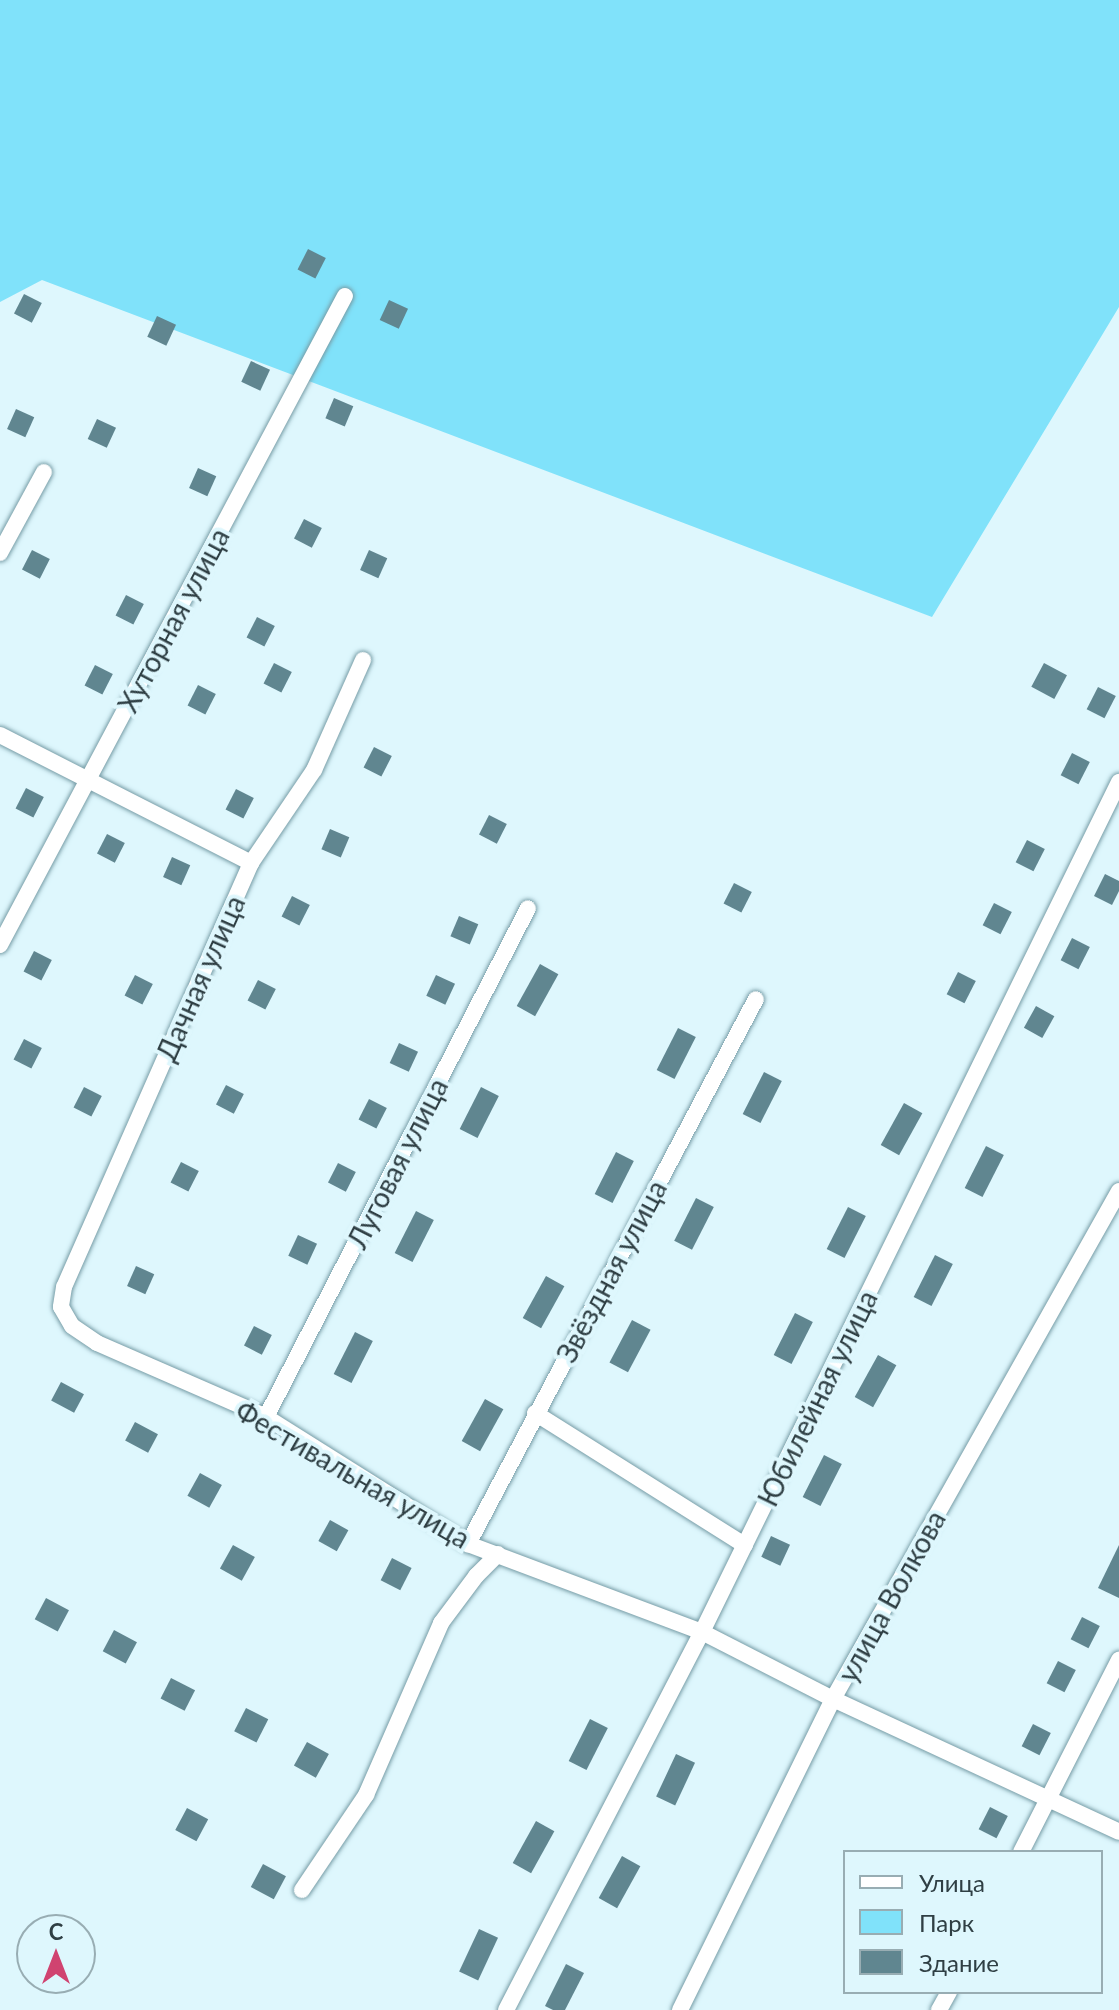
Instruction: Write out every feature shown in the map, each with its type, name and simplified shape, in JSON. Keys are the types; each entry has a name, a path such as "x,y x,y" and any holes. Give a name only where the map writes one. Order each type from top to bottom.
{"street":[{"name":"Хуторная улица","path":"0,945 345,296"},
{"path":"0,553 44,472"},
{"name":"Дачная улица","path":"61,1307 64,1287 251,863 314,770 363,660"},
{"path":"0,735 251,863"},
{"name":"Юбилейная улица","path":"506,2010 702,1632 1119,782"},
{"name":"Луговая улица","path":"266,1417 528,908"},
{"name":"Звёздная улица","path":"468,1544 756,999"},
{"name":"улица Волкова","path":"680,2010 833,1699 1119,1191"},
{"name":"Фестивальная улица","path":"61,1307 72,1326 97,1343 266,1417 468,1544 702,1632 833,1699 1119,1832"},
{"path":"535,1413 745,1545"},
{"path":"302,1890 366,1795 441,1623 476,1576 498,1554"},
{"path":"1022,1850 1119,1660"}],"green space":[{"path":"0,0 1119,0 1119,307 932,617 42,280 0,302"}],"building":[{"path":"308,249 326,258 315,279 298,269"},
{"path":"24,294 42,303 32,323 14,314"},
{"path":"389,300 408,309 399,329 380,320"},
{"path":"157,316 176,325 166,346 147,337"},
{"path":"251,361 270,370 260,391 241,382"},
{"path":"334,398 353,406 345,426 325,418"},
{"path":"16,409 34,417 25,437 7,429"},
{"path":"97,419 116,428 107,448 88,439"},
{"path":"198,468 216,476 207,496 189,488"},
{"path":"304,519 322,528 312,548 294,539"},
{"path":"32,550 50,559 40,579 22,570"},
{"path":"369,550 387,558 378,578 360,570"},
{"path":"126,595 144,604 133,625 116,615"},
{"path":"257,617 275,626 264,647 247,637"},
{"path":"274,663 292,672 281,693 264,683"},
{"path":"1044,663 1067,675 1054,699 1031,687"},
{"path":"95,665 113,674 102,695 85,685"},
{"path":"198,685 216,694 205,715 188,705"},
{"path":"1098,687 1116,696 1104,718 1087,709"},
{"path":"374,747 392,756 381,777 364,767"},
{"path":"1072,753 1090,762 1078,784 1061,775"},
{"path":"26,788 44,797 33,818 16,808"},
{"path":"236,789 254,798 243,819 226,809"},
{"path":"489,815 507,824 497,844 479,835"},
{"path":"330,829 349,837 341,857 321,849"},
{"path":"107,834 125,843 115,863 97,854"},
{"path":"1027,840 1045,849 1033,871 1016,862"},
{"path":"172,857 190,865 181,885 163,877"},
{"path":"1105,874 1119,881 1119,891 1112,905 1094,896"},
{"path":"734,883 752,892 741,913 724,903"},
{"path":"292,896 310,905 299,926 282,916"},
{"path":"994,903 1012,912 1000,934 983,925"},
{"path":"459,916 478,924 470,944 450,936"},
{"path":"1072,938 1090,947 1078,969 1061,960"},
{"path":"34,951 52,960 41,981 24,971"},
{"path":"540,964 558,974 535,1016 517,1006"},
{"path":"958,972 976,981 964,1003 947,994"},
{"path":"135,975 153,984 142,1005 125,995"},
{"path":"436,975 455,984 445,1005 426,996"},
{"path":"258,980 276,989 265,1010 248,1000"},
{"path":"1036,1006 1054,1016 1042,1038 1024,1028"},
{"path":"678,1028 696,1037 674,1079 657,1070"},
{"path":"24,1039 42,1048 31,1069 14,1059"},
{"path":"399,1043 418,1052 409,1072 390,1063"},
{"path":"764,1072 782,1081 760,1123 743,1114"},
{"path":"226,1085 244,1094 234,1114 216,1105"},
{"path":"84,1087 102,1096 91,1117 74,1107"},
{"path":"481,1087 499,1096 477,1138 460,1129"},
{"path":"369,1099 387,1108 376,1129 359,1119"},
{"path":"904,1103 922,1113 899,1155 881,1145"},
{"path":"986,1146 1004,1155 982,1197 965,1188"},
{"path":"616,1152 634,1161 612,1203 595,1194"},
{"path":"181,1162 199,1171 188,1192 171,1182"},
{"path":"338,1163 356,1172 346,1192 328,1183"},
{"path":"696,1198 714,1207 692,1250 674,1241"},
{"path":"848,1207 866,1216 844,1258 827,1249"},
{"path":"416,1211 434,1220 412,1262 395,1253"},
{"path":"298,1235 317,1244 307,1265 288,1256"},
{"path":"935,1255 953,1264 931,1306 914,1297"},
{"path":"136,1266 154,1274 145,1294 127,1286"},
{"path":"546,1276 564,1286 541,1328 523,1318"},
{"path":"795,1313 813,1322 791,1364 774,1355"},
{"path":"632,1320 651,1330 628,1372 609,1362"},
{"path":"254,1326 272,1335 262,1355 244,1346"},
{"path":"355,1332 373,1341 351,1383 334,1374"},
{"path":"878,1355 896,1365 873,1407 855,1397"},
{"path":"61,1382 84,1394 74,1413 51,1401"},
{"path":"485,1399 503,1409 480,1451 462,1441"},
{"path":"135,1422 158,1434 148,1453 125,1441"},
{"path":"824,1455 842,1464 820,1506 803,1497"},
{"path":"200,1473 222,1485 209,1508 187,1496"},
{"path":"330,1520 348,1530 337,1551 318,1541"},
{"path":"771,1536 790,1545 780,1566 761,1557"},
{"path":"233,1545 255,1557 242,1581 220,1569"},
{"path":"1119,1545 1119,1598 1098,1588"},
{"path":"392,1558 412,1568 400,1590 381,1580"},
{"path":"46,1598 69,1610 58,1631 35,1619"},
{"path":"1082,1617 1100,1626 1088,1648 1071,1639"},
{"path":"114,1630 137,1642 126,1663 103,1651"},
{"path":"1058,1661 1076,1670 1064,1692 1047,1683"},
{"path":"171,1678 195,1690 185,1711 161,1698"},
{"path":"246,1708 268,1719 256,1743 234,1731"},
{"path":"590,1719 608,1728 586,1770 569,1761"},
{"path":"1033,1724 1051,1733 1039,1755 1022,1746"},
{"path":"307,1742 329,1754 316,1778 294,1766"},
{"path":"676,1754 695,1763 675,1805 656,1797"},
{"path":"990,1807 1008,1816 996,1838 979,1829"},
{"path":"187,1808 208,1819 196,1841 175,1830"},
{"path":"536,1821 554,1831 531,1873 513,1863"},
{"path":"622,1856 640,1866 617,1908 599,1898"},
{"path":"263,1864 286,1876 274,1899 251,1887"},
{"path":"479,1929 498,1938 478,1980 459,1972"},
{"path":"566,1964 584,1973 565,2010 553,2010 545,2006"}]}
